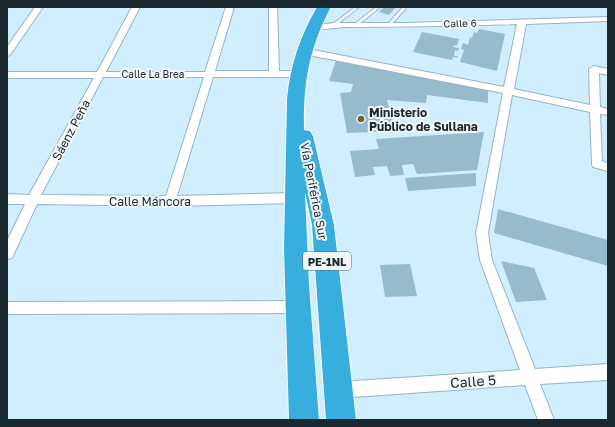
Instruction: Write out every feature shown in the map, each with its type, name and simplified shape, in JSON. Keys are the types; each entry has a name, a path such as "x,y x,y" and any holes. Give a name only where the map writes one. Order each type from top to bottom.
{"highway":[{"name":"Vía Periférica Sur","path":"304,420 293,198 296,105 298,74 304,51 312,28 324,7"},
{"name":"Vía Periférica Sur","path":"296,105 323,225 342,420"}],"street":[{"path":"7,53 39,7"},
{"name":"Sáenz Peña","path":"7,254 33,199 136,7"},
{"path":"170,201 211,74 230,7"},
{"path":"273,7 274,74"},
{"name":"Calle 6","path":"312,28 357,24 389,25 608,19"},
{"path":"522,21 482,233 486,260 546,420"},
{"path":"304,51 510,91 608,112"},
{"path":"608,72 594,69 597,164 608,167"},
{"name":"Calle La Brea","path":"7,75 298,74"},
{"name":"Calle Máncora","path":"7,199 170,201 293,198"},
{"path":"7,308 298,308"},
{"name":"Calle 5","path":"339,390 608,372"}],"lane":[{"path":"334,25 357,7"},
{"path":"357,24 378,7"},
{"path":"389,25 404,7"}],"building":[{"path":"384,7 396,7 389,15 379,12"},
{"path":"479,29 505,34 497,71 460,62 464,50 461,49 463,43 468,45 470,37 472,38 474,32 477,33"},
{"path":"422,32 459,39 457,46 454,45 453,47 459,48 458,51 455,50 454,56 458,56 457,58 453,57 452,60 413,52"},
{"path":"336,60 488,88 488,103 427,95 426,103 387,100 395,131 347,133 340,93 351,92 353,84 329,81"},
{"path":"484,132 477,170 417,174 413,164 402,165 404,175 390,176 387,166 373,167 375,175 355,177 350,151 379,149 376,139"},
{"path":"476,173 476,186 408,191 405,178"},
{"path":"498,209 608,240 608,266 494,233"},
{"path":"501,261 534,268 547,300 516,302"},
{"path":"410,264 417,296 385,297 380,265"}],"place":[{"name":"Ministerio Público de Sullana","path":"361,119"}]}
